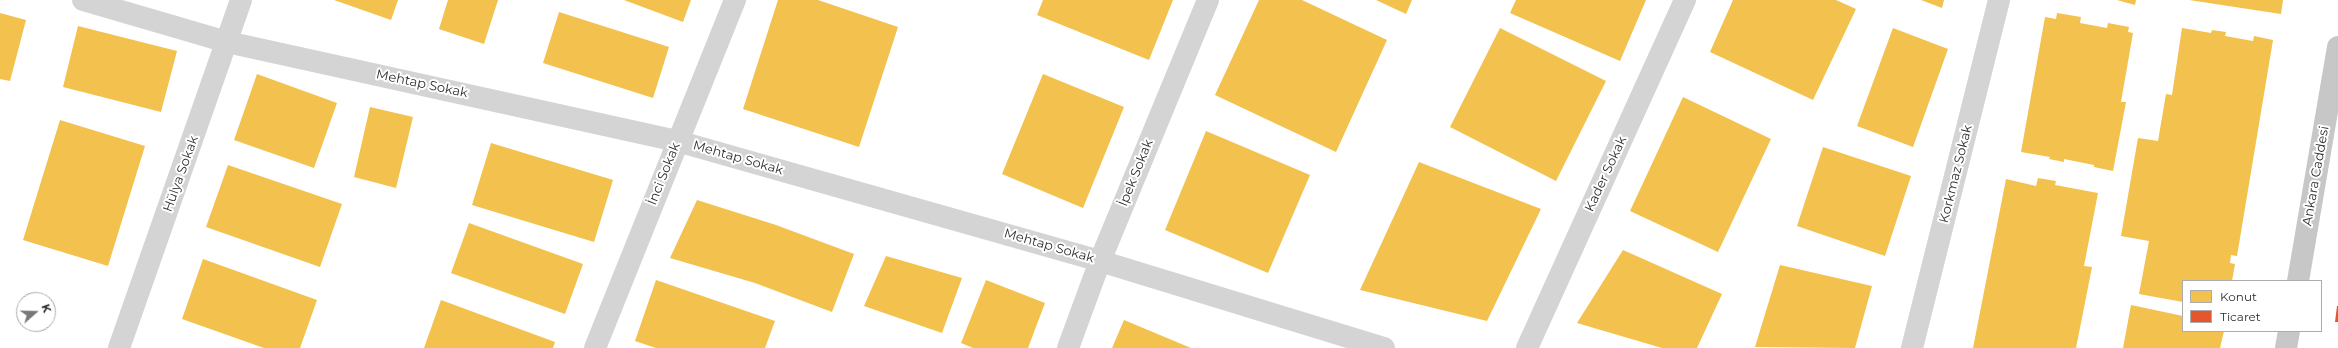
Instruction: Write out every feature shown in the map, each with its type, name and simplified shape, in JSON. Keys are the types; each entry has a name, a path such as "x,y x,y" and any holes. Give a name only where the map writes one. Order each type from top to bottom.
{"main road":[{"name":"Ankara Caddesi","path":"2298,280 2338,47"},
{"path":"2286,348 2289,332"}],"street":[{"name":"Mehtap Sokak","path":"83,0 228,42 677,141 1100,261 1384,348"},
{"name":"Hülya Sokak","path":"119,348 228,42 241,0"},
{"name":"İnci Sokak","path":"595,348 735,0"},
{"name":"İpek Sokak","path":"1068,348 1100,261 1208,0"},
{"name":"Kader Sokak","path":"1526,348 1685,0"},
{"name":"Korkmaz Sokak","path":"1912,348 1999,0"}],"building: Konut":[{"path":"334,0 398,0 391,20"},
{"path":"448,0 498,0 484,44 439,29"},
{"path":"624,0 691,0 683,22"},
{"path":"778,0 818,0 898,27 859,147 743,109"},
{"path":"1043,0 1173,0 1149,60 1037,15"},
{"path":"1259,0 1302,0 1387,40 1336,152 1215,95"},
{"path":"1376,0 1412,0 1406,14"},
{"path":"1516,0 1646,0 1620,61 1510,13"},
{"path":"1733,0 1836,0 1856,9 1813,100 1710,52"},
{"path":"1921,0 1944,0 1942,8"},
{"path":"2117,0 2136,0 2135,5"},
{"path":"2189,0 2283,0 2281,14"},
{"path":"559,12 669,47 653,98 543,63"},
{"path":"0,13 26,20 10,81 0,79"},
{"path":"2057,13 2081,17 2080,23 2107,28 2108,23 2129,27 2128,32 2133,33 2121,102 2126,102 2113,171 2094,167 2094,165 2064,159 2064,162 2049,159 2050,157 2021,152 2045,17 2056,19"},
{"path":"78,26 177,51 161,112 63,87"},
{"path":"1500,28 1606,81 1556,181 1450,127"},
{"path":"1893,28 1948,49 1913,147 1857,126"},
{"path":"2182,28 2211,33 2212,30 2226,32 2225,36 2253,41 2254,36 2273,40 2237,256 2231,255 2230,263 2235,264 2232,280 2182,280 2182,302 2139,294 2149,241 2121,236 2138,138 2158,141 2166,94 2172,95"},
{"path":"257,74 337,103 314,168 234,140"},
{"path":"1043,74 1124,107 1083,208 1002,174"},
{"path":"1683,97 1771,139 1718,252 1630,211"},
{"path":"370,107 413,117 396,188 354,177"},
{"path":"60,120 145,146 108,266 23,240"},
{"path":"1206,131 1310,175 1268,273 1165,230"},
{"path":"491,143 613,180 594,242 472,205"},
{"path":"1823,147 1911,176 1885,256 1797,226"},
{"path":"1419,162 1541,209 1487,321 1360,290"},
{"path":"228,165 342,204 320,267 206,227"},
{"path":"2038,178 2056,181 2055,185 2098,193 2084,266 2092,267 2076,348 1973,348 2006,179 2036,186"},
{"path":"697,200 776,225 854,254 832,312 755,283 670,258"},
{"path":"469,223 583,264 565,314 451,273"},
{"path":"1623,250 1722,294 1697,348 1662,348 1577,323"},
{"path":"886,256 962,278 942,333 864,306"},
{"path":"203,259 317,300 300,348 264,348 182,319"},
{"path":"1780,265 1872,286 1855,348 1755,347"},
{"path":"656,280 775,321 765,348 656,348 635,341"},
{"path":"986,280 1045,303 1028,348 973,348 961,343"},
{"path":"441,300 555,342 553,348 424,348"},
{"path":"2131,305 2182,316 2182,332 2224,332 2220,348 2123,348"},
{"path":"1124,320 1191,348 1112,348"}],"building: Ticaret":[{"path":"2337,306 2338,322 2335,322"}]}
